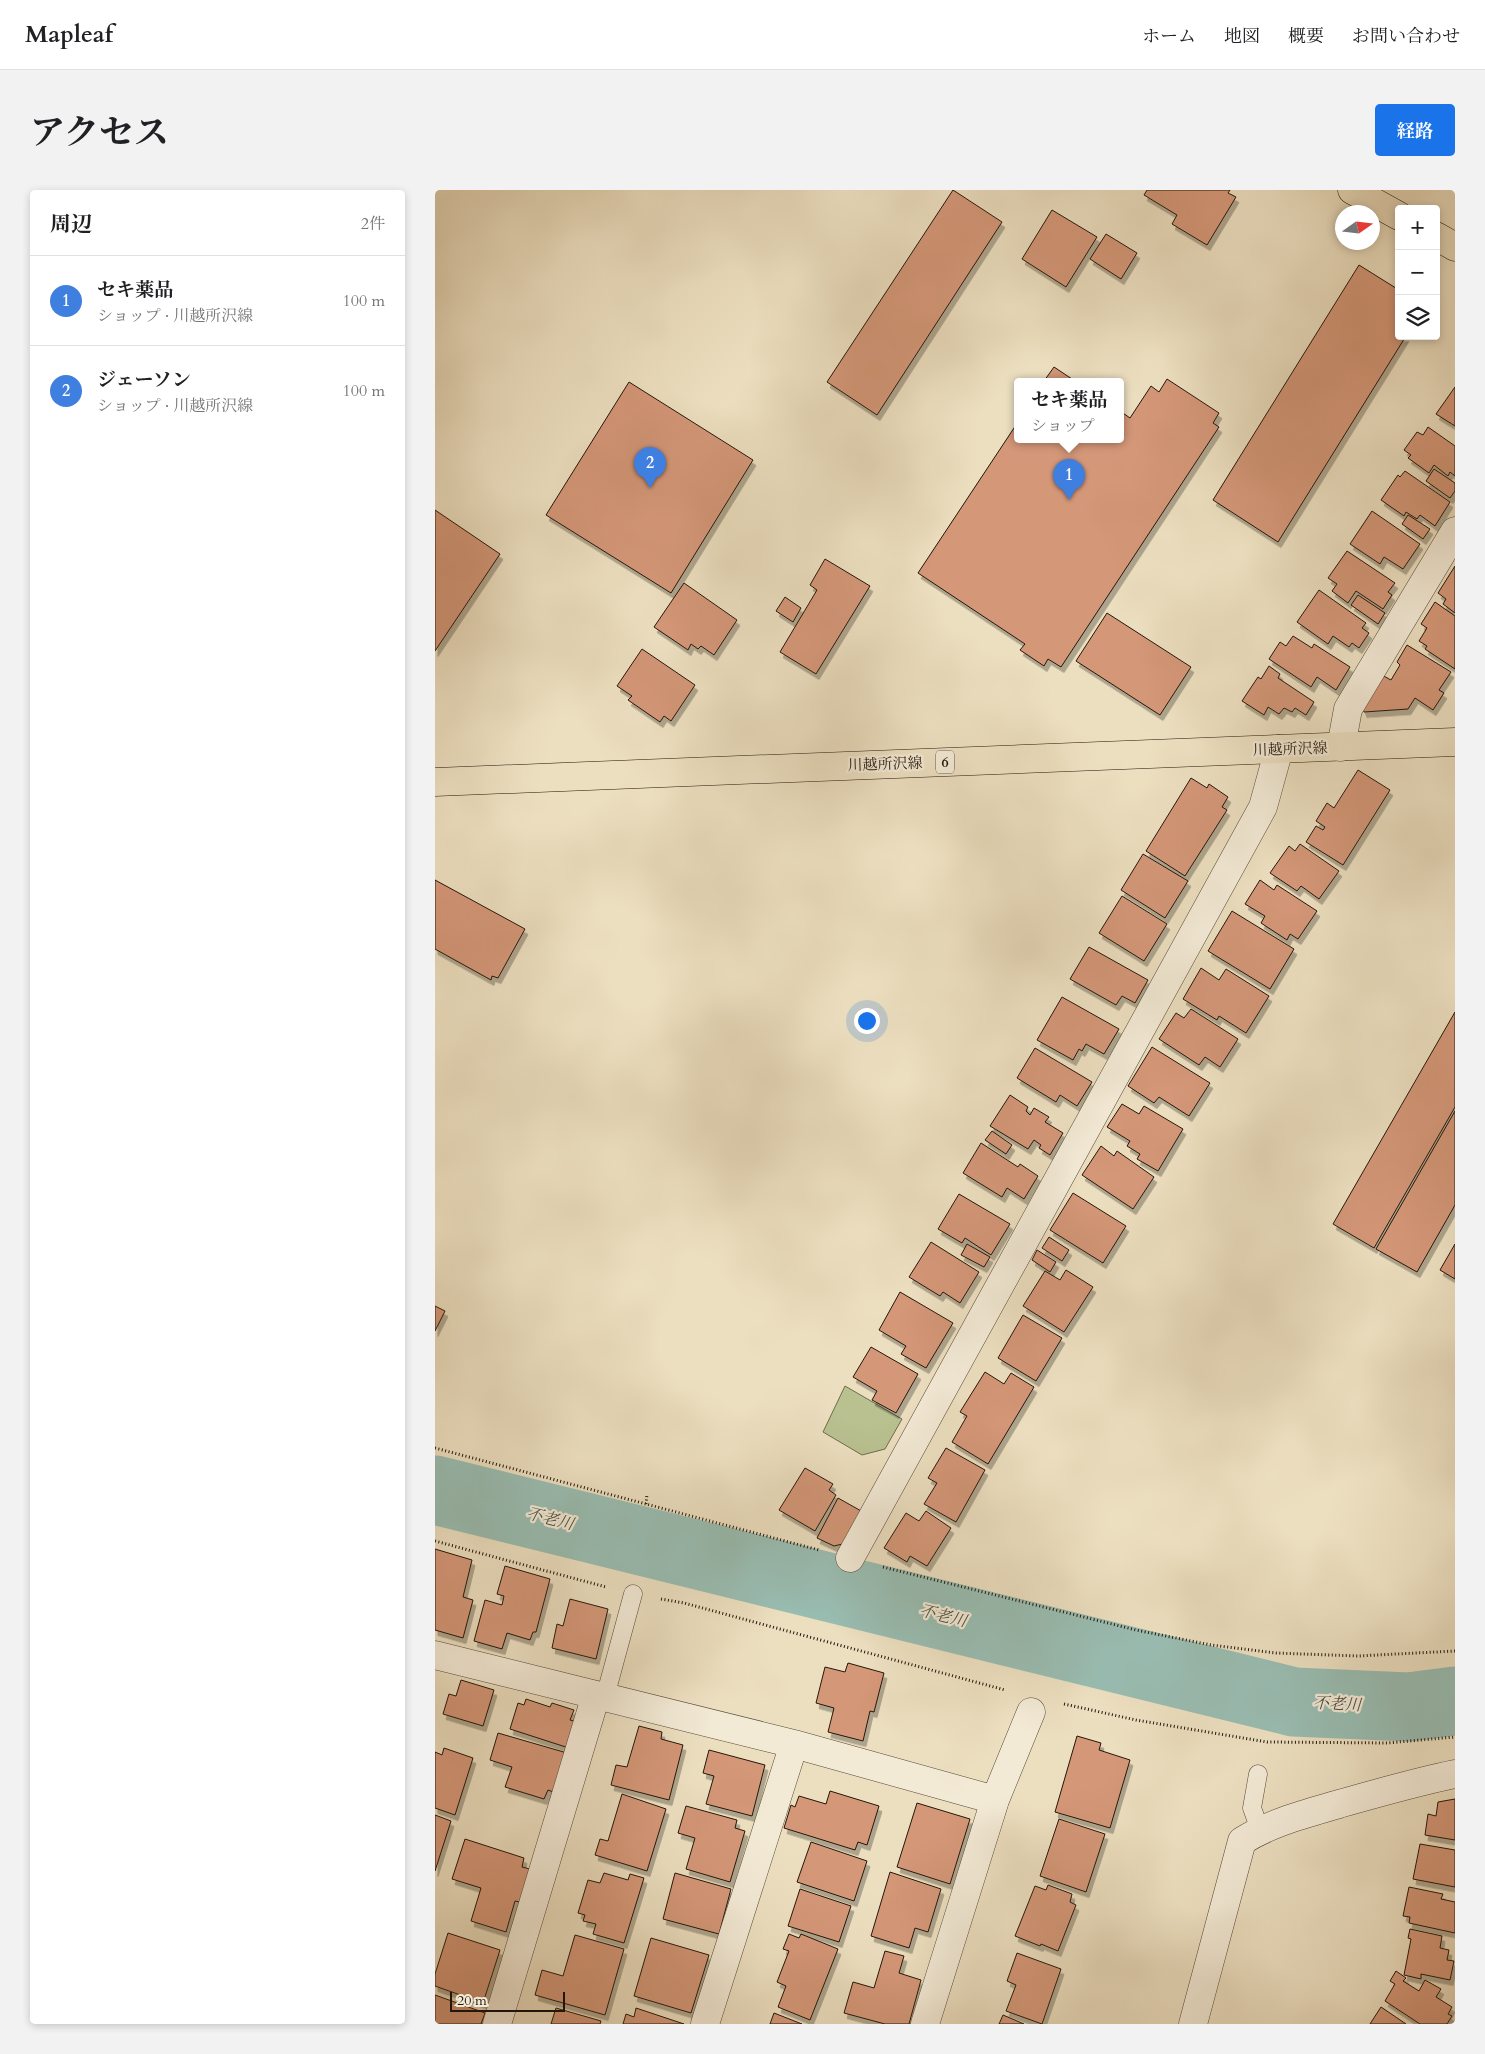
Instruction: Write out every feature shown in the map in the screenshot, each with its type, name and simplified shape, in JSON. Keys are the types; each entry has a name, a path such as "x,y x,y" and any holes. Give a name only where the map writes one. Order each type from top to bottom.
{"main road":[{"path":"1353,190 1395,214"},
{"path":"1440,238 1455,247"},
{"name":"川越所沢線","path":"435,782 1455,742"}],"street":[{"path":"1341,747 1348,709 1455,531"},
{"path":"850,1558 1263,807 1279,749"},
{"path":"435,1656 794,1744 995,1800"},
{"path":"497,2024 600,1696"},
{"path":"925,2024 995,1800 1031,1712"},
{"path":"705,2024 794,1744"},
{"path":"1193,2024 1242,1841 1260,1830 1283,1820 1414,1782 1455,1774"}],"lane":[{"path":"600,1696 633,1594"},
{"path":"1259,1774 1252,1808 1260,1830"}],"path":[{"path":"435,1448 850,1558 1136,1630 1211,1646 1276,1653 1358,1656 1455,1651"},
{"path":"646,1504 647,1494"},
{"path":"435,1541 633,1594 684,1603 1008,1691"},
{"path":"1057,1703 1136,1720 1267,1742 1387,1743 1455,1737"}],"green space":[{"path":"845,1386 902,1419 885,1449 862,1455 823,1432"}],"building":[{"path":"953,190 1002,222 877,415 827,382"},
{"path":"1147,190 1230,190 1228,193 1236,197 1207,245 1172,224 1177,215 1144,195"},
{"path":"1052,210 1097,237 1066,287 1022,259"},
{"path":"1106,234 1137,253 1121,279 1090,259"},
{"path":"1359,265 1395,288 1395,340 1404,340 1278,542 1213,500"},
{"path":"1054,367 1070,378 1046,378"},
{"path":"1167,379 1219,413 1213,423 1219,427 1061,667 1048,659 1044,666 1020,650 1025,644 918,573 1014,428 1014,443 1124,443 1124,414 1130,418 1151,386 1159,392"},
{"path":"629,382 753,460 671,593 546,515"},
{"path":"1455,387 1455,426 1436,414"},
{"path":"1428,427 1455,446 1455,476 1450,472 1448,476 1434,465 1429,473 1408,458 1411,455 1404,450 1417,432 1423,435"},
{"path":"1434,469 1455,483 1455,491 1450,498 1426,481"},
{"path":"1405,471 1450,502 1435,526 1420,515 1417,519 1406,512 1404,516 1381,500 1398,475 1400,477"},
{"path":"435,510 500,554 435,651"},
{"path":"1372,511 1420,544 1403,569 1384,557 1380,564 1350,544"},
{"path":"1408,515 1430,529 1423,539 1402,524"},
{"path":"1347,551 1395,583 1388,592 1392,595 1383,609 1356,591 1348,603 1332,591 1337,584 1328,578"},
{"path":"825,559 870,586 816,674 780,652 817,590 810,585"},
{"path":"1455,566 1455,613 1443,604 1446,599 1438,593"},
{"path":"684,583 737,620 714,655 701,646 698,649 691,644 688,650 654,627"},
{"path":"1319,590 1366,623 1362,628 1369,633 1359,648 1352,643 1349,647 1333,636 1328,644 1297,622"},
{"path":"1358,595 1385,613 1378,624 1351,605"},
{"path":"785,597 801,608 793,622 776,611"},
{"path":"1435,602 1455,616 1455,669 1425,649 1427,646 1419,641 1427,628 1421,624"},
{"path":"1107,613 1191,667 1160,715 1076,661"},
{"path":"1293,636 1312,648 1314,644 1350,667 1336,690 1317,677 1311,687 1269,659 1280,642 1286,646"},
{"path":"1407,645 1451,672 1439,690 1444,693 1433,710 1415,698 1408,709 1364,712 1361,703 1380,674 1391,680 1400,665 1397,662"},
{"path":"642,649 695,685 671,721 664,716 660,722 628,700 632,696 617,686"},
{"path":"1269,666 1280,674 1278,678 1314,702 1306,715 1295,708 1292,712 1284,708 1279,714 1268,707 1264,715 1242,701 1258,677 1261,679"},
{"path":"1358,770 1390,790 1343,865 1306,842 1316,826 1323,830 1325,827 1316,821 1327,803 1334,808"},
{"path":"1191,778 1207,788 1209,784 1228,797 1222,807 1227,810 1185,876 1146,851"},
{"path":"1300,844 1339,871 1319,899 1301,886 1297,891 1270,873 1289,846 1295,851"},
{"path":"1143,854 1188,881 1165,918 1121,890"},
{"path":"435,880 525,929 498,978 492,976 491,980 435,949"},
{"path":"1260,880 1274,890 1277,885 1317,911 1298,939 1290,934 1287,940 1261,923 1265,916 1245,904"},
{"path":"1122,896 1167,924 1144,961 1099,933"},
{"path":"1232,911 1294,949 1270,989 1208,951"},
{"path":"1089,947 1148,980 1135,1003 1122,996 1116,1005 1070,979"},
{"path":"1201,968 1219,980 1226,969 1269,996 1246,1033 1219,1016 1217,1020 1183,999"},
{"path":"1062,997 1119,1029 1104,1054 1086,1044 1082,1051 1079,1049 1073,1060 1037,1040"},
{"path":"1191,1009 1238,1039 1220,1067 1205,1057 1199,1065 1159,1039 1176,1013 1184,1018"},
{"path":"1455,1012 1455,1107 1374,1248 1333,1224"},
{"path":"1152,1047 1210,1083 1189,1116 1159,1097 1154,1103 1128,1086"},
{"path":"1035,1048 1092,1082 1077,1106 1060,1095 1056,1102 1017,1078"},
{"path":"1010,1095 1028,1107 1026,1111 1030,1115 1034,1108 1049,1117 1045,1122 1063,1133 1050,1155 1039,1148 1041,1145 1034,1140 1028,1149 990,1126"},
{"path":"1122,1104 1139,1114 1144,1106 1183,1129 1158,1171 1137,1159 1140,1154 1127,1146 1130,1141 1107,1127"},
{"path":"1455,1111 1455,1205 1417,1272 1376,1249"},
{"path":"992,1131 1012,1145 1006,1154 985,1140"},
{"path":"981,1143 1018,1167 1020,1164 1038,1176 1024,1199 1007,1188 1002,1197 963,1173"},
{"path":"1101,1146 1114,1156 1117,1151 1154,1177 1133,1209 1082,1175"},
{"path":"1073,1193 1126,1226 1103,1263 1050,1230"},
{"path":"959,1194 1010,1224 991,1255 965,1238 962,1243 938,1229"},
{"path":"1049,1237 1069,1250 1062,1261 1042,1248"},
{"path":"931,1242 979,1272 960,1303 943,1292 940,1296 909,1277"},
{"path":"967,1244 990,1257 984,1267 961,1255"},
{"path":"1455,1244 1455,1279 1440,1270"},
{"path":"1037,1250 1056,1262 1050,1272 1032,1260"},
{"path":"1066,1270 1093,1287 1064,1332 1023,1306 1045,1271 1060,1280"},
{"path":"900,1292 953,1323 926,1368 901,1354 906,1346 879,1330"},
{"path":"435,1306 445,1311 435,1331"},
{"path":"1023,1315 1062,1338 1036,1381 998,1358"},
{"path":"871,1347 918,1374 896,1413 872,1400 877,1391 853,1377"},
{"path":"985,1372 1004,1384 1011,1373 1034,1387 988,1464 952,1442 967,1416 960,1412"},
{"path":"946,1448 985,1470 956,1522 924,1504 937,1483 928,1478"},
{"path":"805,1468 833,1484 829,1490 836,1495 815,1531 779,1510"},
{"path":"838,1498 863,1512 847,1543 834,1546 817,1538"},
{"path":"926,1511 951,1528 927,1566 910,1556 907,1562 884,1548 906,1513 919,1521"},
{"path":"435,1549 472,1560 463,1597 473,1600 463,1638 435,1630"},
{"path":"505,1566 550,1579 536,1632 533,1632 530,1640 507,1633 502,1649 474,1641 485,1600 502,1605 504,1596 497,1594"},
{"path":"570,1599 608,1609 596,1659 552,1648 557,1624 563,1626"},
{"path":"848,1663 884,1673 874,1712 870,1711 863,1741 828,1732 834,1708 816,1703 825,1667 845,1672"},
{"path":"461,1680 494,1690 483,1726 443,1714 449,1694 456,1696"},
{"path":"526,1699 550,1707 552,1703 574,1710 570,1720 581,1723 572,1749 510,1729 518,1703 524,1705"},
{"path":"639,1726 662,1732 661,1739 683,1745 669,1800 611,1785 616,1765 627,1767"},
{"path":"498,1733 567,1753 556,1793 548,1790 544,1799 505,1787 512,1767 490,1760"},
{"path":"1077,1736 1101,1743 1099,1750 1130,1760 1110,1828 1055,1812"},
{"path":"444,1748 473,1758 455,1815 435,1808 435,1752 442,1755"},
{"path":"709,1750 765,1765 752,1816 706,1804 714,1776 703,1773"},
{"path":"830,1791 879,1806 867,1845 858,1842 855,1850 784,1828 791,1805 795,1807 799,1796 826,1804"},
{"path":"622,1794 666,1809 647,1871 595,1855 600,1839 608,1841"},
{"path":"1455,1799 1455,1840 1425,1835 1428,1814 1436,1816 1438,1802"},
{"path":"917,1803 970,1819 950,1884 897,1867"},
{"path":"686,1806 737,1820 735,1828 745,1831 730,1882 686,1869 695,1838 678,1833"},
{"path":"435,1815 451,1821 435,1871"},
{"path":"1059,1819 1105,1834 1086,1892 1040,1876"},
{"path":"465,1839 524,1858 522,1867 530,1869 520,1902 515,1901 506,1932 471,1921 481,1888 452,1879"},
{"path":"811,1842 867,1861 854,1901 797,1882"},
{"path":"1420,1844 1455,1850 1455,1887 1413,1879"},
{"path":"890,1872 941,1889 928,1932 915,1928 909,1948 871,1936"},
{"path":"604,1873 628,1880 630,1874 644,1878 624,1943 593,1934 596,1924 583,1921 585,1915 578,1913 588,1880 600,1883"},
{"path":"675,1873 731,1889 719,1934 663,1919"},
{"path":"1048,1885 1072,1894 1070,1902 1076,1905 1058,1951 1015,1936 1035,1886 1046,1890"},
{"path":"1409,1887 1443,1894 1441,1899 1455,1902 1455,1933 1409,1923 1410,1917 1403,1916"},
{"path":"800,1889 851,1906 839,1942 788,1926"},
{"path":"1410,1929 1442,1936 1440,1948 1449,1950 1447,1960 1454,1961 1450,1980 1421,1974 1421,1979 1404,1975 1411,1939 1408,1938"},
{"path":"448,1933 500,1950 483,2003 435,1986 435,1974"},
{"path":"789,1934 799,1938 801,1934 838,1949 810,2020 778,2007 786,1986 777,1982 789,1951 783,1949"},
{"path":"575,1935 624,1949 605,2015 535,1995 542,1970 563,1976"},
{"path":"651,1938 709,1955 691,2013 634,1996"},
{"path":"885,1951 904,1956 899,1973 921,1980 909,2024 885,2024 844,2013 853,1982 874,1988"},
{"path":"1017,1953 1061,1969 1042,2024 1006,2011 1016,1985 1007,1981"},
{"path":"1396,1971 1406,1978 1403,1981 1419,1991 1425,1980 1441,1989 1436,1997 1452,2007 1448,2014 1452,2016 1447,2024 1420,2024 1385,2001 1395,1984 1390,1981"},
{"path":"435,1995 485,2013 481,2024 435,2024"},
{"path":"1381,2007 1406,2024 1370,2024"},
{"path":"556,2008 601,2021 600,2024 551,2024"},
{"path":"636,2008 684,2024 623,2024 626,2014 634,2017"},
{"path":"774,2013 802,2024 770,2024"},
{"path":"1003,2015 1024,2024 999,2024"}],"waterway":[{"name":"不老川","path":"435,1490 1294,1702 1409,1707 1455,1701"}],"place":[{"name":"ジェーソン","path":"650,488"},
{"name":"セキ薬品","path":"1069,500"}]}
